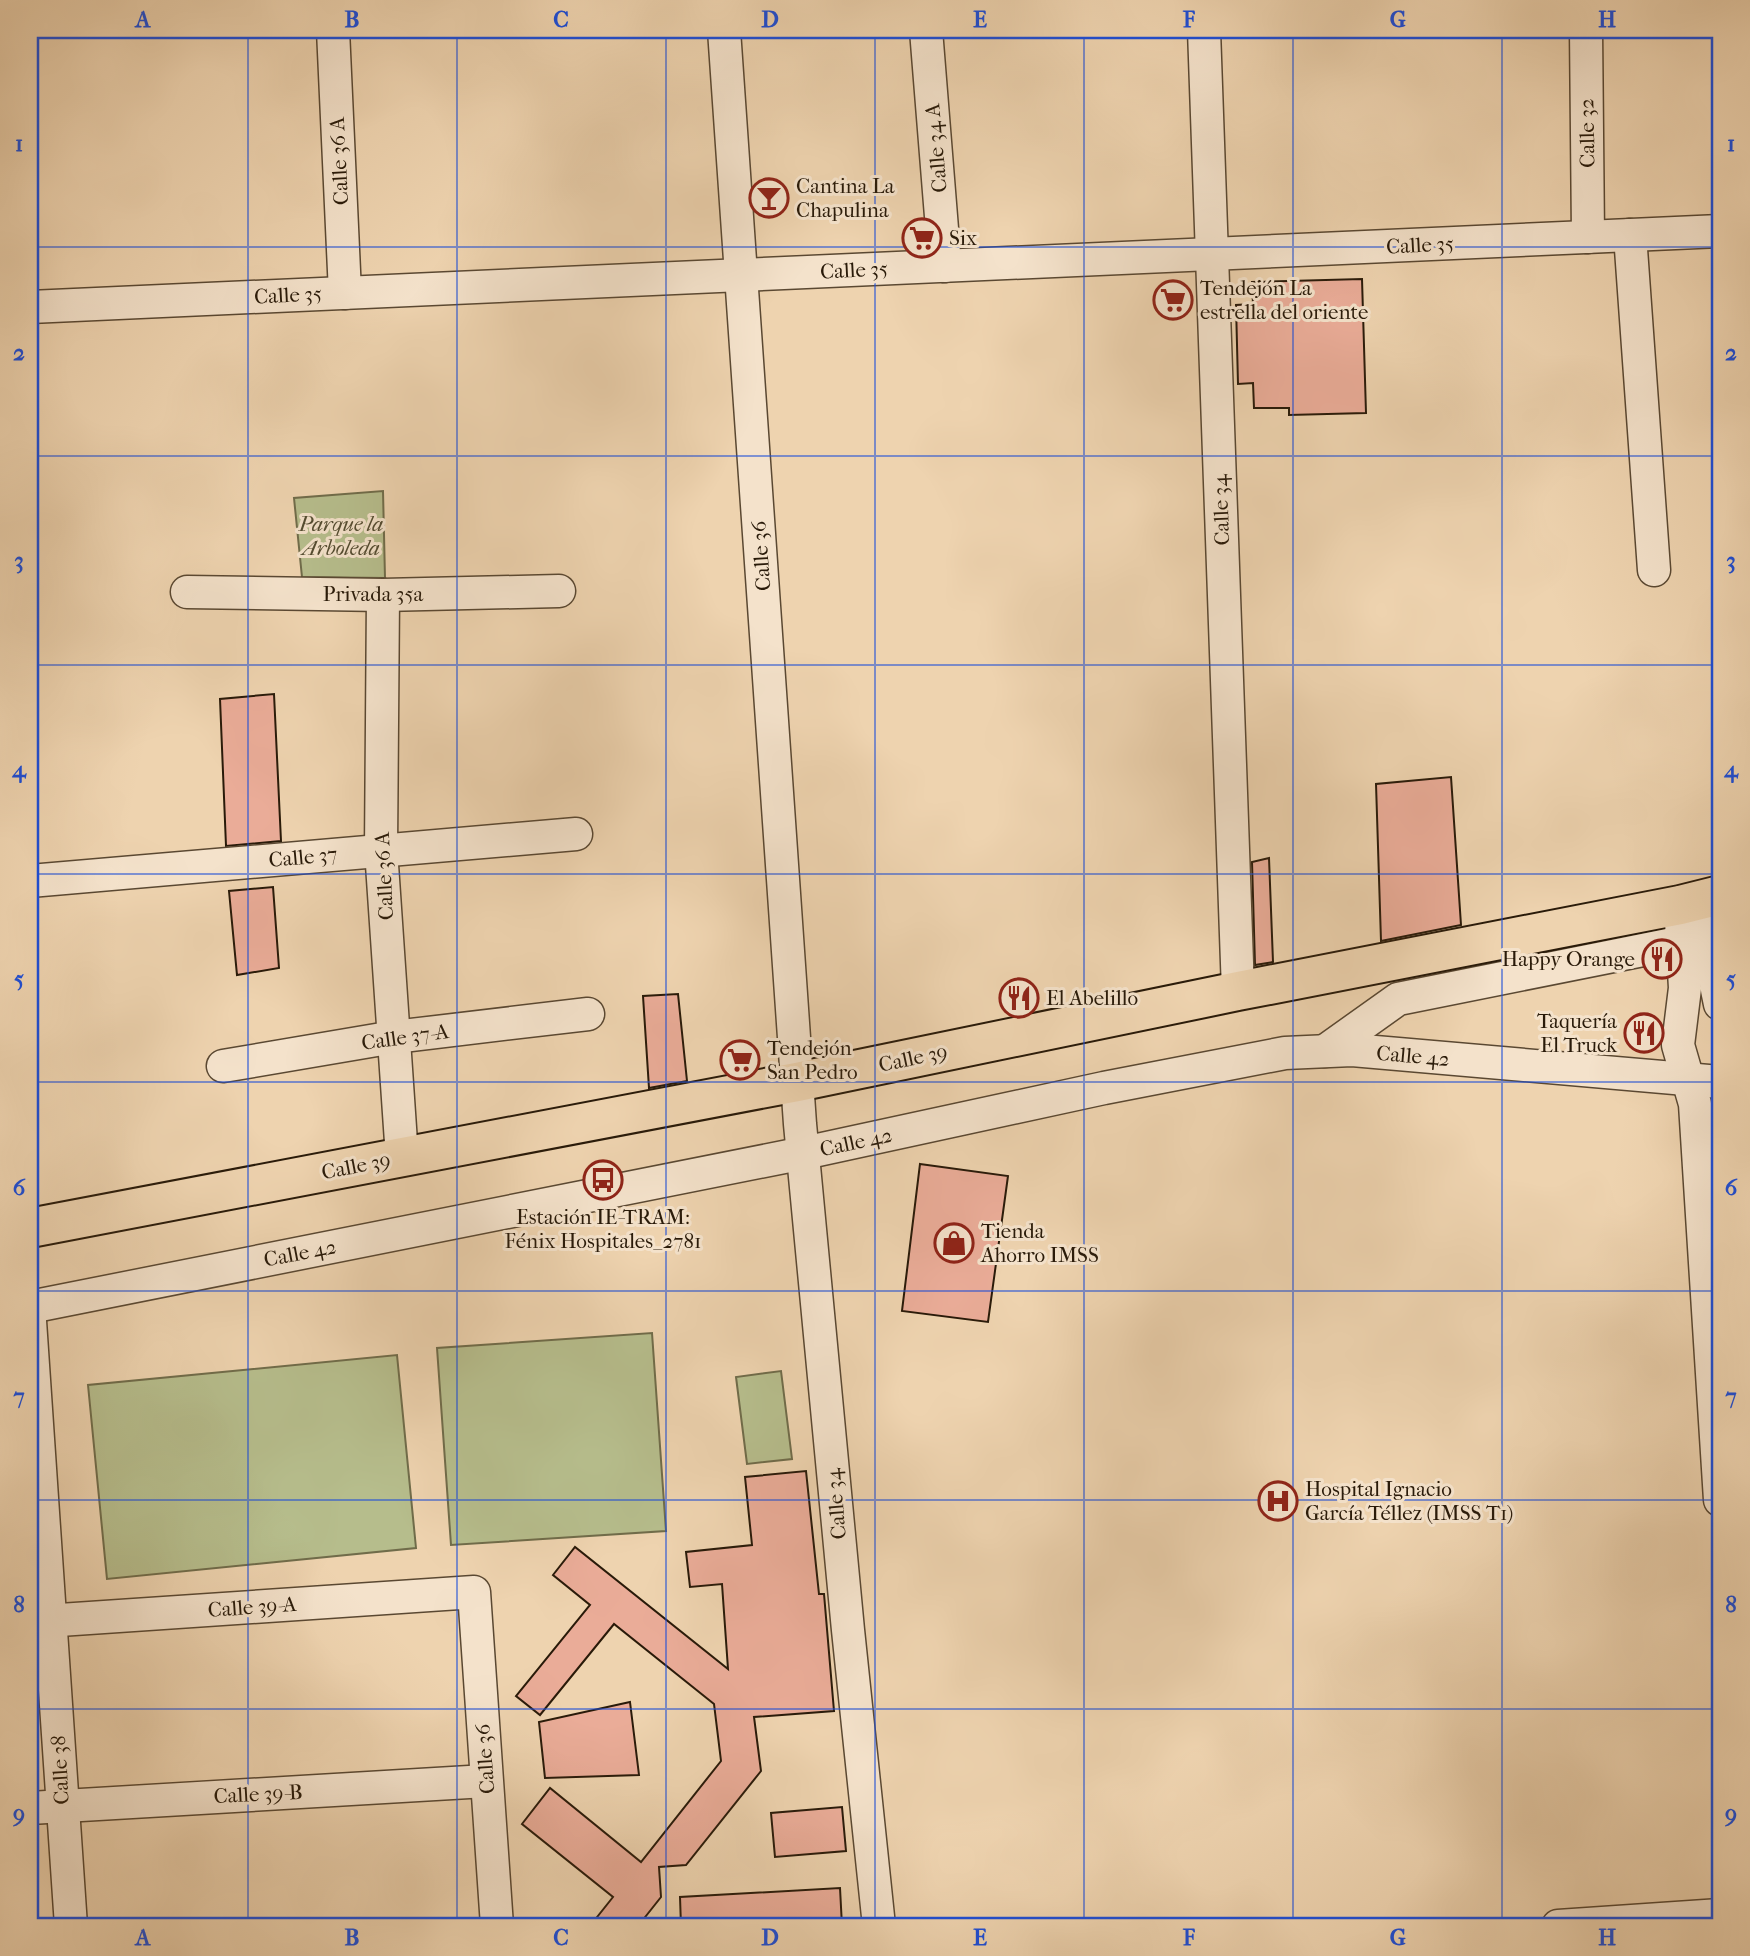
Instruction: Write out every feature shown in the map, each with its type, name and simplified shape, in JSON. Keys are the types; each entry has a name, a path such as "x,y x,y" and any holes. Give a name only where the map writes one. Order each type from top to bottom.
{"main road":[{"name":"Calle 39","path":"30,1228 797,1082 1630,914 1680,905 1718,916"}],"street":[{"name":"Calle 36 A","path":"333,30 345,293"},
{"name":"Calle 36","path":"724,30 797,1082"},
{"name":"Calle 34 A","path":"926,30 945,266"},
{"name":"Calle 34","path":"1205,30 1238,991"},
{"name":"Calle 32","path":"1586,30 1588,237"},
{"name":"Calle 35","path":"30,307 1720,231"},
{"path":"1630,235 1654,570"},
{"name":"Privada 35a","path":"187,592 383,595 559,591"},
{"name":"Calle 36 A","path":"383,595 381,850 402,1157"},
{"name":"Calle 37","path":"30,881 576,834"},
{"path":"1680,905 1685,988 1678,1045 1695,1104 1720,1500"},
{"path":"1630,914 1660,925 1682,942"},
{"path":"1325,1051 1398,999 1682,942 1718,916"},
{"path":"1718,916 1715,981 1720,1004"},
{"name":"Calle 37-A","path":"223,1066 394,1037 588,1014"},
{"path":"1681,1014 1720,1024"},
{"name":"Calle 42","path":"30,1307 803,1153 1104,1088 1285,1053 1352,1050 1688,1079"},
{"path":"1688,1079 1720,1082"},
{"name":"Calle 34","path":"797,1082 848,1630 879,1926"},
{"name":"Calle 38","path":"30,1321 41,1622 62,1805 71,1926"},
{"name":"Calle 36","path":"474,1592 496,1926"},
{"name":"Calle 39-A","path":"41,1622 474,1592"},
{"name":"Calle 39-B","path":"30,1808 486,1781"},
{"path":"1558,1926 1677,1922 1720,1915"}],"green space":[{"name":"Parque la Arboleda","path":"383,491 385,578 302,577 294,498"},
{"path":"652,1333 666,1531 451,1545 437,1348"},
{"path":"397,1355 416,1548 107,1579 88,1385"},
{"path":"781,1371 792,1459 747,1464 736,1377"}],"building":[{"path":"1362,279 1366,413 1289,415 1289,408 1254,408 1253,383 1238,384 1236,305 1253,304 1252,282"},
{"path":"274,694 281,841 226,846 220,699"},
{"path":"1451,777 1461,925 1381,941 1376,784"},
{"path":"1269,858 1273,962 1255,965 1252,862"},
{"path":"273,887 279,968 237,975 229,891"},
{"path":"678,994 687,1081 649,1088 643,996"},
{"name":"Tienda Ahorro IMSS","path":"920,1164 1008,1176 988,1322 902,1311"},
{"path":"806,1471 819,1594 824,1594 834,1711 754,1717 761,1771 686,1865 659,1867 661,1897 638,1926 590,1926 613,1897 522,1824 550,1788 641,1862 721,1761 714,1704 614,1624 540,1715 516,1696 590,1605 553,1575 575,1547 728,1669 722,1584 690,1587 686,1552 752,1545 745,1477"},
{"path":"630,1702 639,1775 545,1778 539,1722"},
{"path":"842,1807 846,1851 775,1857 771,1813"},
{"path":"840,1888 842,1926 681,1926 680,1897"}],"place":[{"name":"Cantina La Chapulina","path":"769,198"},
{"name":"Six","path":"922,238"},
{"name":"Tendejón La estrella del oriente","path":"1173,300"},
{"name":"Happy Orange","path":"1662,959"},
{"name":"El Abelillo","path":"1019,998"},
{"name":"Taquería El Truck","path":"1644,1033"},
{"name":"Tendejón San Pedro","path":"740,1060"},
{"name":"Estación IE-TRAM: Fénix Hospitales_2781","path":"603,1180"},
{"name":"Tienda Ahorro IMSS","path":"954,1243"},
{"name":"Hospital Ignacio García Téllez (IMSS T1)","path":"1278,1501"}]}
